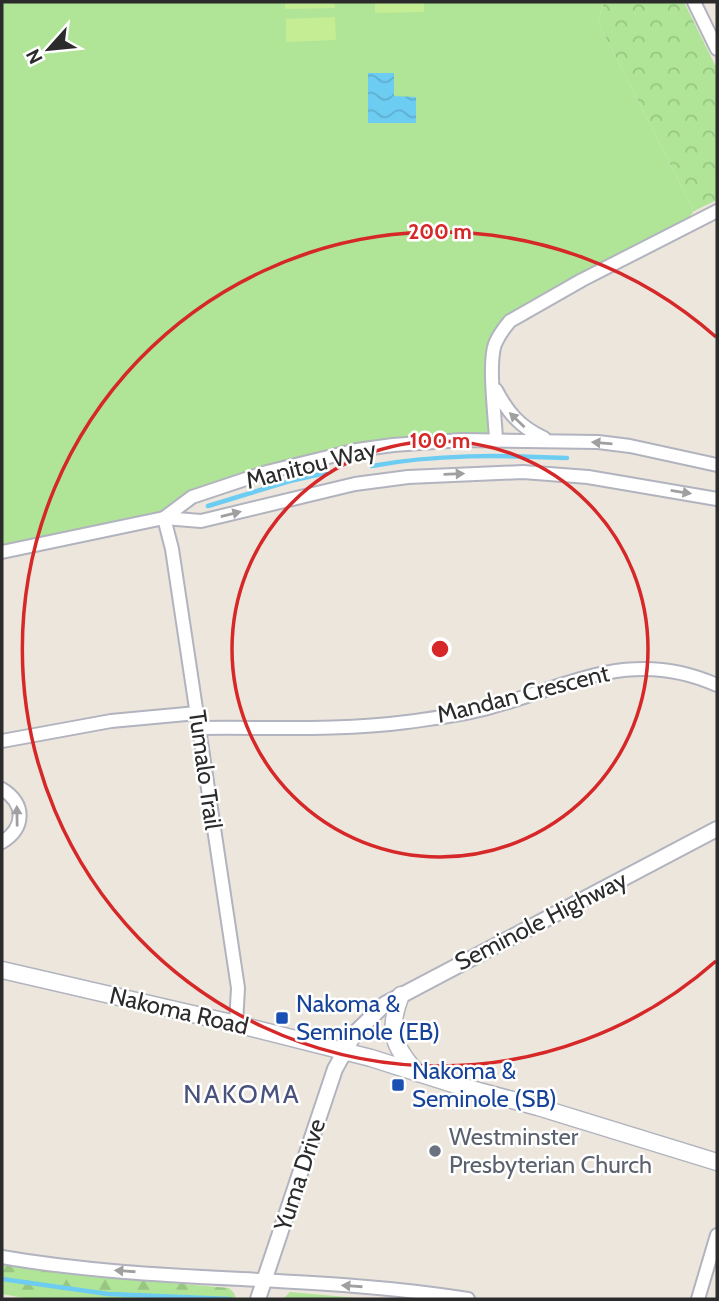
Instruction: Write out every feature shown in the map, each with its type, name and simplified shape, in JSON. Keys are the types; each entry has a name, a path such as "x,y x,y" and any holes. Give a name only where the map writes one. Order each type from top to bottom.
{"main road":[{"name":"Nakoma Road","path":"2,970 343,1051 717,1162"},
{"path":"401,995 393,1016 393,1030 404,1058 417,1073"}],"street":[{"path":"694,2 717,49"},
{"path":"496,439 494,346 510,321 582,280 717,211"},
{"path":"494,387 514,419 529,431 550,441"},
{"name":"Manitou Way","path":"164,518 192,497 267,472 356,450 462,439 630,446 717,465"},
{"name":"Manitou Way","path":"2,552 164,518 201,521 355,484 408,477 523,472 588,477 717,499"},
{"name":"Tumalo Trail","path":"164,518 173,549 238,988 236,1024"},
{"name":"Mandan Crescent","path":"200,727 320,729 406,722 487,709 584,677 627,668 684,673 717,685"},
{"path":"2,741 111,721 197,713"},
{"path":"2,789 12,797 20,815 16,830 2,842"},
{"name":"Seminole Highway","path":"343,1051 373,1013 401,995 717,829"},
{"name":"Yuma Drive","path":"258,1299 343,1051"},
{"path":"698,1299 717,1235"},
{"path":"2,1257 110,1270 389,1288 468,1299"}],"green space":[{"path":"2,2 604,2 598,22 694,211 678,231 527,310 494,347 496,439 393,445 192,497 164,518 2,552"},
{"path":"285,2 334,2 335,8 285,9"},
{"path":"375,2 424,2 424,12 375,13"},
{"path":"604,2 684,2 717,69 717,200 694,211 598,22"},
{"path":"335,17 336,40 286,42 286,19"},
{"path":"2,1265 78,1275 229,1288 236,1299 24,1298 2,1294"},
{"path":"290,1292 369,1299 283,1299"}],"water":[{"path":"368,73 394,73 394,96 416,97 416,123 368,123"}],"waterway":[{"path":"372,466 469,456 567,458"},
{"path":"208,506 330,472"},
{"path":"2,1279 108,1294 230,1299"}],"place":[{"name":"Nakoma & Seminole (EB)","path":"282,1018"},
{"name":"Nakoma & Seminole (SB)","path":"398,1085"},
{"name":"Westminster Presbyterian Church","path":"435,1151"}],"district":[{"name":"NAKOMA","path":"242,1094"}]}
